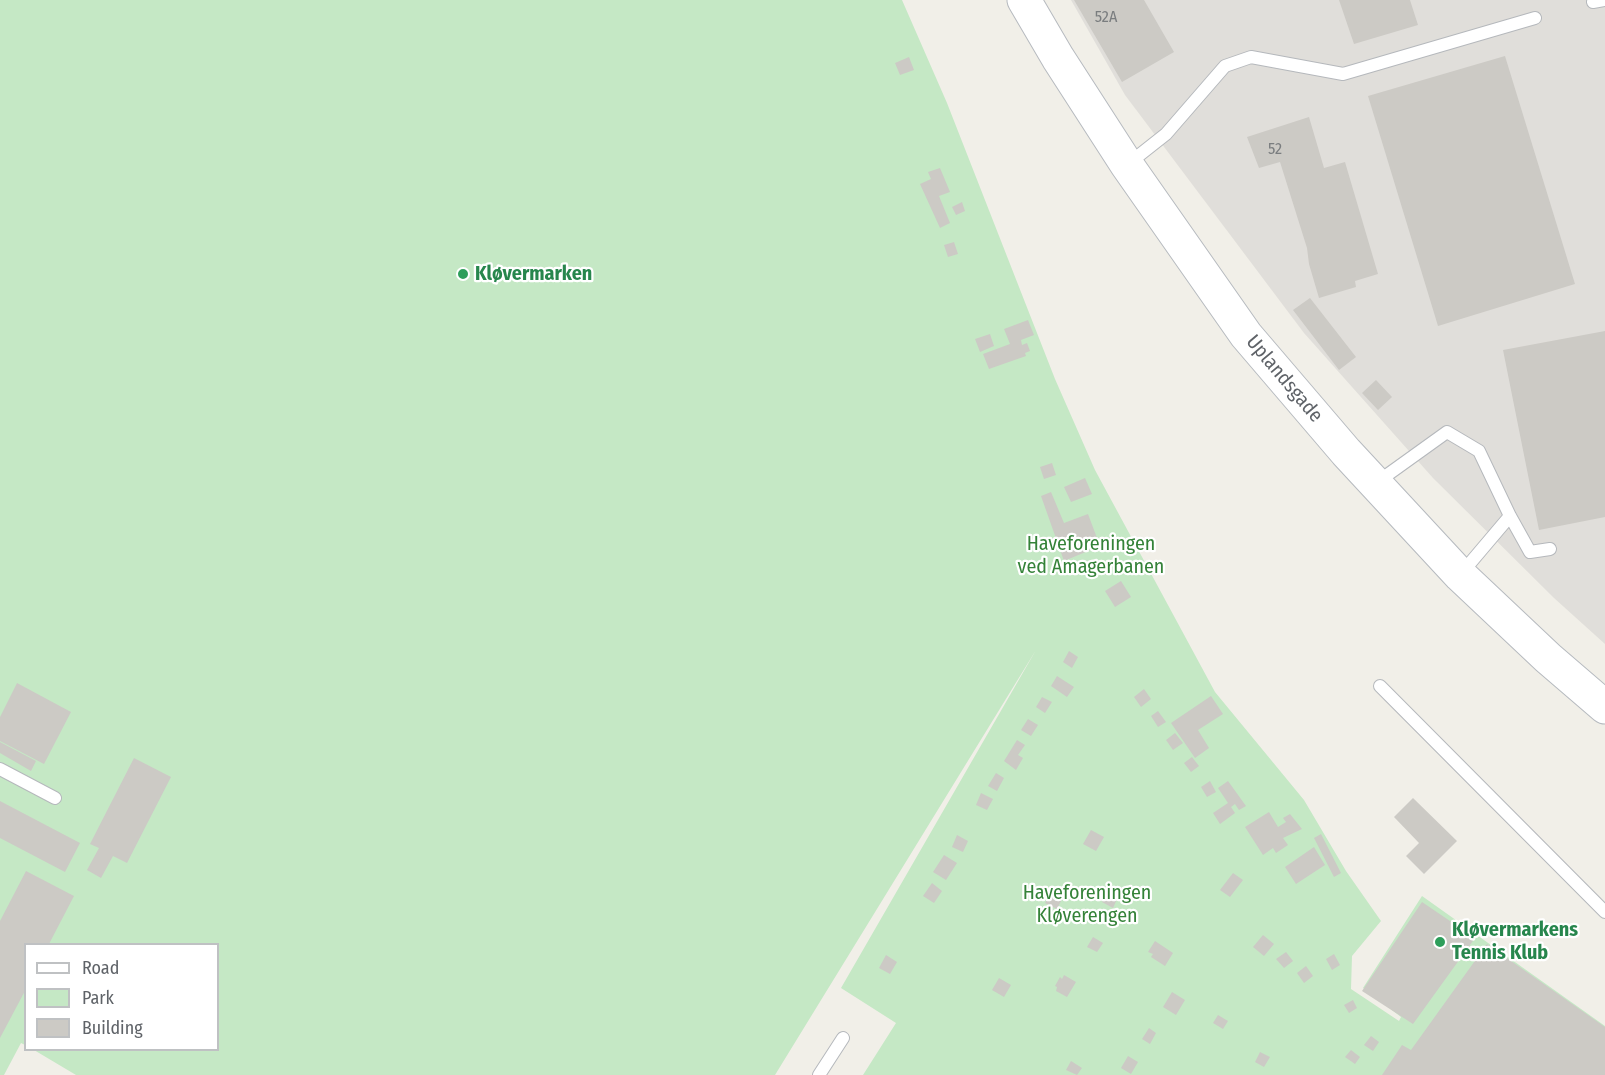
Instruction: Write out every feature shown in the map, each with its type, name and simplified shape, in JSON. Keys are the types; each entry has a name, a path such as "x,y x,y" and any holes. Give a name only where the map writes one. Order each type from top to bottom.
{"street":[{"name":"Uplandsgade","path":"1024,0 1058,58 1127,165 1246,335 1346,452 1460,575 1548,658 1605,707"}],"lane":[{"path":"1127,165 1166,134 1225,66 1251,57 1343,74 1535,18"},
{"path":"1375,483 1447,432 1479,451 1530,552 1550,549"},
{"path":"1460,575 1510,516"},
{"path":"1380,686 1605,912"},
{"path":"0,769 55,798"},
{"path":"819,1075 843,1038"}],"shaded area":[{"path":"1071,0 1605,0 1605,644 1554,598 1433,478 1304,333 1125,95"}],"green space":[{"name":"Kløvermarken","path":"0,0 902,0 947,103 1055,379 1095,470 1215,692 1304,800 1346,871 1381,921 1352,956 1351,989 1399,1021 1401,1017 1363,988 1422,896 1605,1026 1605,1075 863,1075 896,1023 841,988 1036,650 775,1075 76,1075 36,1051 219,1051 219,943 24,943 24,1044 21,1043 4,1075 0,1075"}],"building":[{"path":"1074,0 1144,0 1174,52 1122,82"},
{"path":"1339,0 1410,0 1418,25 1354,44"},
{"path":"1505,56 1575,284 1438,326 1368,96"},
{"path":"909,57 914,70 900,75 895,63"},
{"path":"1309,117 1324,168 1345,162 1378,274 1355,281 1356,287 1319,298 1307,248 1280,162 1259,168 1247,137"},
{"path":"940,168 950,192 939,196 950,223 940,228 920,184 931,179 928,172"},
{"path":"962,202 965,211 956,215 952,207"},
{"path":"954,242 958,254 948,257 944,245"},
{"path":"1310,298 1356,357 1339,370 1293,310"},
{"path":"1028,320 1034,335 1021,340 1022,345 1027,343 1030,351 1025,353 1026,356 989,369 983,354 1010,344 1004,329"},
{"path":"1605,331 1605,517 1539,530 1503,350"},
{"path":"990,334 994,346 980,352 975,339"},
{"path":"1376,380 1392,397 1378,410 1362,393"},
{"path":"1052,463 1056,475 1044,479 1040,467"},
{"path":"1085,478 1092,494 1071,502 1064,487"},
{"path":"1051,492 1064,523 1088,514 1100,546 1064,561 1041,496"},
{"path":"1121,581 1131,597 1115,607 1105,591"},
{"path":"1069,651 1078,657 1072,668 1063,662"},
{"path":"1057,676 1074,687 1067,697 1051,686"},
{"path":"17,683 71,712 44,764 0,741 0,717"},
{"path":"1144,689 1151,699 1141,707 1134,697"},
{"path":"1211,696 1223,714 1198,730 1209,748 1195,758 1171,723"},
{"path":"1042,697 1052,702 1045,713 1036,707"},
{"path":"1158,711 1166,722 1158,727 1151,716"},
{"path":"1028,719 1038,725 1031,736 1021,730"},
{"path":"1175,733 1183,743 1173,750 1166,740"},
{"path":"1017,740 1025,745 1018,755 1023,758 1016,770 1004,761"},
{"path":"0,742 36,761 31,771 0,753"},
{"path":"1192,757 1199,766 1191,772 1184,763"},
{"path":"134,758 171,777 127,863 113,856 101,878 87,870 99,848 90,844"},
{"path":"996,773 1004,778 997,791 988,786"},
{"path":"1210,781 1216,792 1207,797 1201,787"},
{"path":"1228,781 1246,806 1239,810 1235,804 1231,807 1235,813 1220,824 1213,813 1228,803 1218,788"},
{"path":"981,793 993,799 987,810 976,805"},
{"path":"1413,798 1457,841 1424,874 1406,856 1419,843 1394,817"},
{"path":"0,801 80,843 65,872 0,838"},
{"path":"1269,812 1278,827 1286,822 1283,818 1290,814 1302,829 1283,838 1288,845 1276,853 1273,848 1263,855 1245,827"},
{"path":"1091,830 1104,837 1096,851 1083,844"},
{"path":"1321,834 1341,873 1334,877 1314,838"},
{"path":"957,835 968,841 963,852 952,847"},
{"path":"1314,847 1325,865 1296,884 1285,867"},
{"path":"944,855 957,863 946,880 933,872"},
{"path":"26,871 74,896 50,943 24,943 24,993 0,1038 0,921"},
{"path":"1233,873 1243,880 1230,897 1220,890"},
{"path":"932,883 942,891 934,903 923,896"},
{"path":"1052,891 1063,897 1057,909 1045,903"},
{"path":"1107,894 1117,899 1113,908 1102,902"},
{"path":"1422,902 1475,938 1413,1024 1362,991"},
{"path":"1263,935 1274,944 1264,956 1253,947"},
{"path":"1093,937 1103,943 1097,952 1087,947"},
{"path":"1155,941 1173,953 1165,966 1151,957 1153,954 1148,952"},
{"name":"Kløvermarkens Tennis Klub","path":"1487,944 1605,1027 1605,1075 1382,1075 1402,1045 1411,1050"},
{"path":"1286,952 1293,961 1284,968 1276,959"},
{"path":"1334,954 1340,965 1332,970 1326,959"},
{"path":"886,955 897,962 890,974 879,968"},
{"path":"1306,966 1313,976 1304,983 1297,973"},
{"path":"1064,975 1076,982 1067,997 1056,991 1055,986 1060,977 1062,979"},
{"path":"999,978 1011,985 1004,997 992,990"},
{"path":"1172,992 1185,1000 1176,1015 1163,1007"},
{"path":"1353,1000 1357,1008 1349,1013 1344,1005"},
{"path":"1218,1015 1228,1021 1223,1029 1213,1023"},
{"path":"1149,1028 1156,1033 1150,1044 1142,1039"},
{"path":"1371,1036 1379,1042 1373,1051 1364,1045"},
{"path":"1351,1050 1360,1057 1355,1064 1345,1057"},
{"path":"1260,1052 1270,1057 1264,1067 1255,1062"},
{"path":"1128,1056 1138,1062 1131,1074 1121,1068"},
{"path":"1071,1061 1082,1068 1077,1075 1066,1070"}],"place":[{"name":"Kløvermarken","path":"463,274"},
{"name":"Kløvermarkens Tennis Klub","path":"1440,942"}],"park label":[{"name":"Haveforeningen ved Amagerbanen","path":"1091,556"},
{"name":"Haveforeningen Kløverengen","path":"1087,904"}]}
